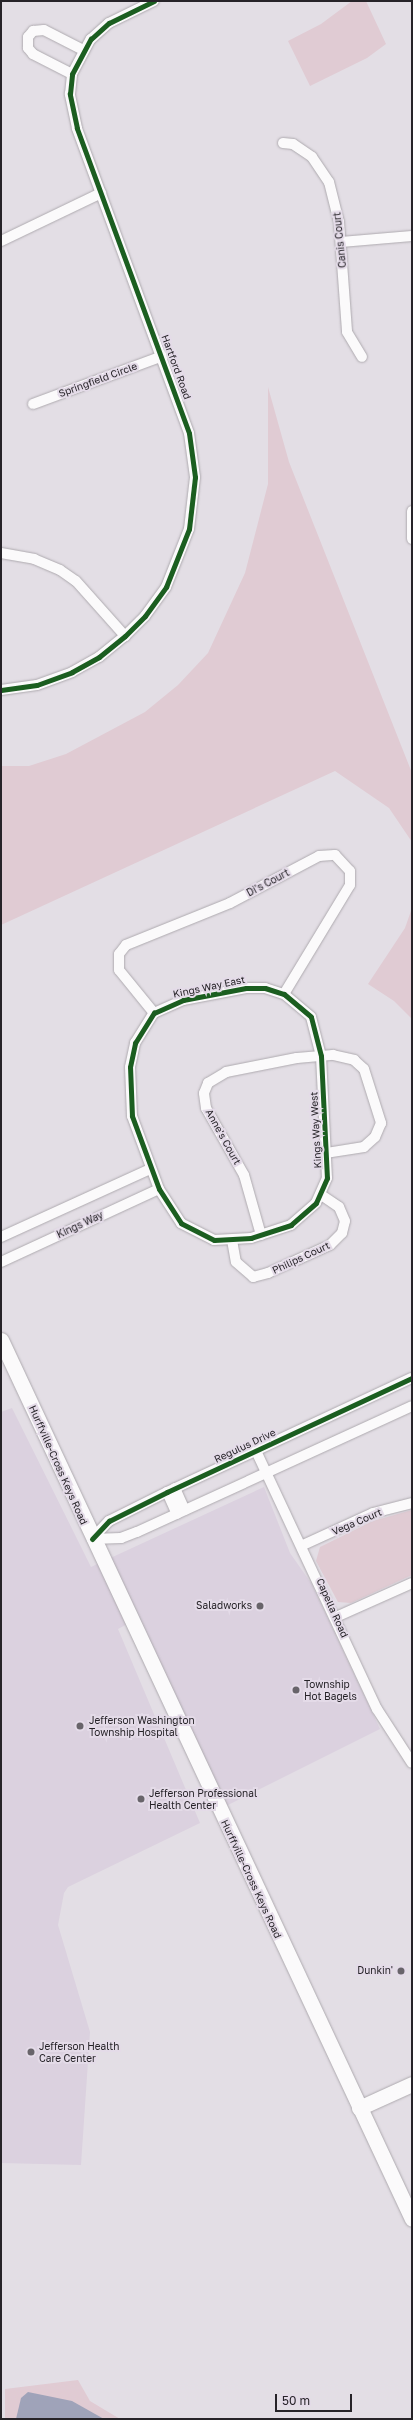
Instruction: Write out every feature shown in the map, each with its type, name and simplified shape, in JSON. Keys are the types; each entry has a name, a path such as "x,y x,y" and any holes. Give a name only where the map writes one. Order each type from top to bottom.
{"main road":[{"name":"Hurffville-Cross Keys Road","path":"1,1340 92,1539 412,2219"},
{"path":"359,2108 412,2084"}],"street":[{"name":"Hartford Road","path":"1,690 37,684 72,672 100,657 124,636 145,616 166,587 182,553 192,517 195,477 190,440 163,356 73,117 72,74 83,50 100,30 154,1"},
{"path":"72,74 33,54 28,48 28,37 33,31 44,30 83,50"},
{"name":"Canis Court","path":"283,143 302,149 321,169 333,194 341,242 347,332 362,357"},
{"path":"1,241 101,193"},
{"path":"341,242 412,236"},
{"name":"Springfield Circle","path":"33,404 163,356"},
{"path":"412,511 412,540"},
{"path":"1,554 34,559 60,570 76,581 124,636"},
{"name":"Di's Court","path":"154,1013 119,970 119,954 126,945 230,903 319,856 335,856 350,870 350,885 284,994"},
{"name":"Kings Way East","path":"154,1013 183,1000 246,988 265,988 284,994 311,1017 321,1056"},
{"path":"154,1013 135,1043 129,1085 134,1126 150,1169 170,1210 185,1226 214,1240 232,1240 261,1235 296,1222 321,1195"},
{"path":"321,1056 348,1057 360,1064 381,1117 375,1137 364,1147 328,1152"},
{"name":"Kings Way West","path":"321,1056 328,1152 321,1195"},
{"name":"Anne's Court","path":"261,1235 244,1175 206,1108 206,1087 212,1079 226,1072 321,1056"},
{"path":"1,1237 150,1169"},
{"name":"Kings Way","path":"1,1262 159,1189"},
{"name":"Philips Court","path":"232,1240 236,1262 253,1277 268,1273 330,1245 342,1233 345,1221 338,1207 321,1195"},
{"name":"Regulus Drive","path":"92,1539 109,1522 171,1490 412,1378"},
{"path":"92,1539 121,1538 412,1406"},
{"name":"Capella Road","path":"256,1450 303,1545 377,1709 412,1763"},
{"path":"171,1490 181,1512"},
{"name":"Vega Court","path":"303,1545 373,1513 412,1503"},
{"path":"336,1617 412,1583"}],"shaded area":[{"path":"352,1 366,1 386,44 367,58 310,86 288,41 321,24"},
{"path":"268,387 289,462 412,773 412,842 389,808 335,771 1,925 1,766 29,766 66,754 145,712 178,685 208,653 245,573 268,484"},
{"path":"412,908 412,1019 394,1001 368,984 405,928"},
{"name":"Jefferson Washington Township Hospital","path":"12,1408 91,1567 264,1487 290,1553 311,1583 380,1729 218,1810 131,1622 118,1629 200,1823 68,1887 64,1893 58,1925 90,2032 81,2165 1,2163 1,1412"},
{"path":"412,1510 412,1575 351,1603 338,1602 316,1561 320,1547 373,1521"},
{"path":"78,2380 90,2401 120,2419 5,2419 5,2389"}],"water":[{"path":"28,2392 72,2401 104,2419 16,2419 21,2398"}],"cycle path":[{"path":"1,690 37,685 72,672 99,657 125,636 145,616 166,587 189,529 195,477 189,433 77,128 70,94 72,74 91,39 109,23 154,1"},
{"path":"246,988 265,988 284,994 311,1017 321,1056 327,1178 316,1203 291,1225 251,1238 214,1240 181,1223 159,1189 132,1116 130,1067 135,1043 154,1013 183,1000 246,988"},
{"path":"92,1539 109,1521 167,1492 412,1378"}],"place":[{"name":"Saladworks","path":"260,1606"},
{"name":"Township Hot Bagels","path":"296,1690"},
{"name":"Jefferson Washington Township Hospital","path":"80,1726"},
{"name":"Jefferson Professional Health Center","path":"141,1799"},
{"name":"Dunkin'","path":"401,1971"},
{"name":"Jefferson Health Care Center","path":"31,2052"}]}
